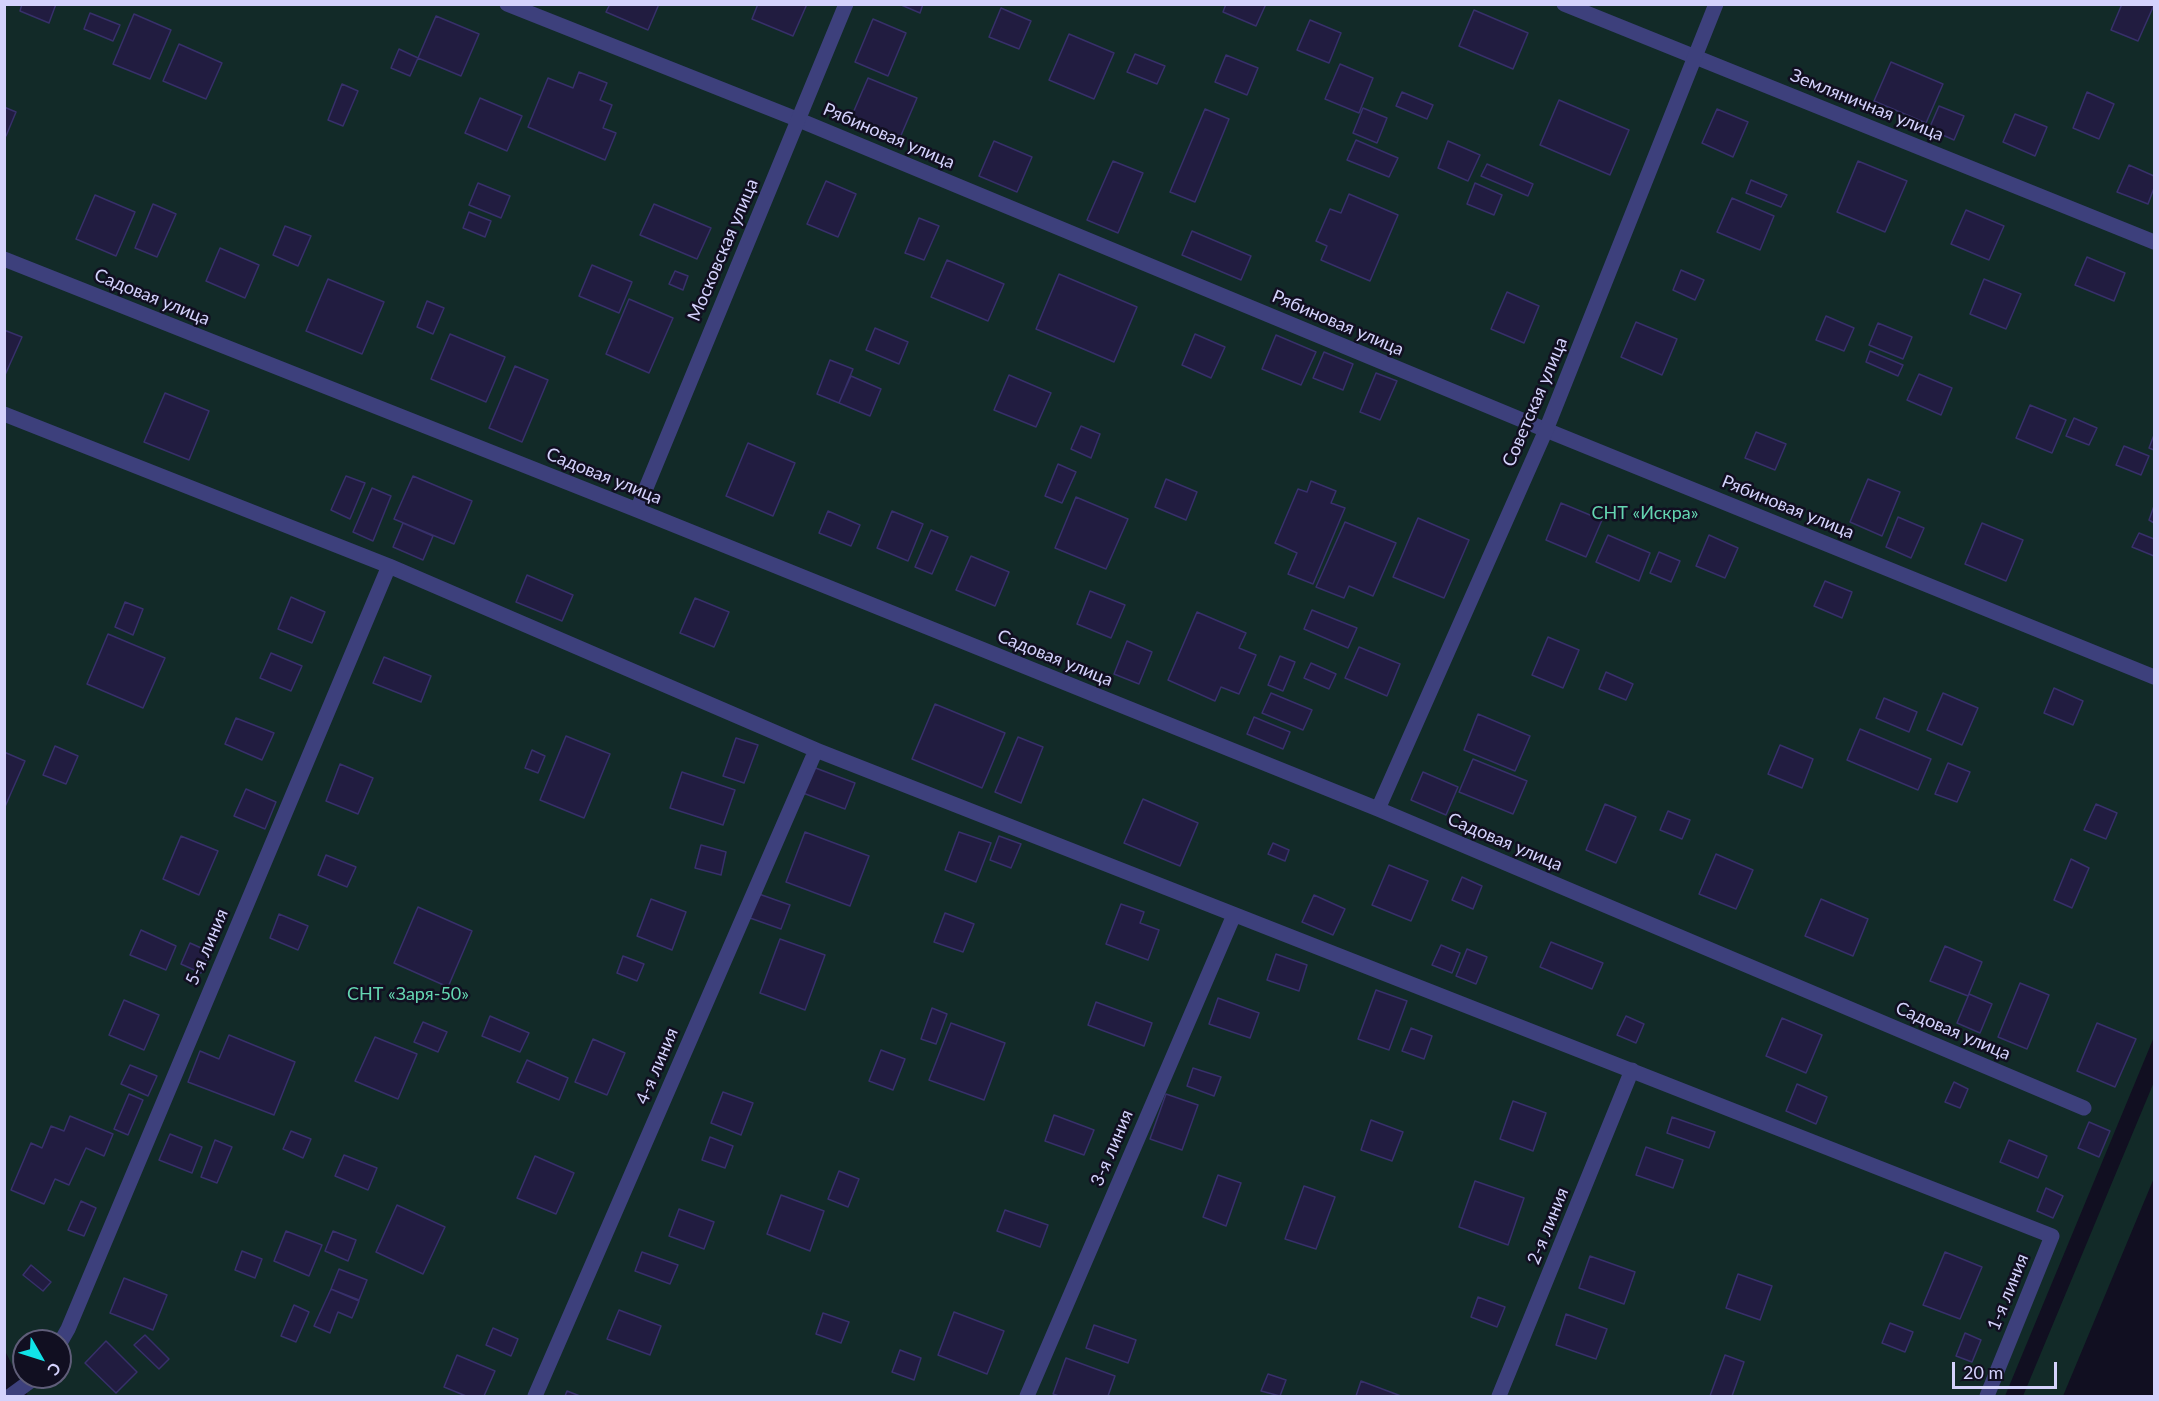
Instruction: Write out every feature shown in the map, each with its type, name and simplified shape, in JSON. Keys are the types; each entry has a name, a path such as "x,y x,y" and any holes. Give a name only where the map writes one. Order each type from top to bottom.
{"street":[{"name":"Рябиновая улица","path":"507,4 799,120 1546,430 2154,677"},
{"name":"Московская улица","path":"637,510 846,4"},
{"name":"Земляничная улица","path":"1564,4 2154,242"},
{"name":"Советская улица","path":"1377,809 1546,430 1716,4"},
{"name":"Садовая улица","path":"4,259 637,510 1377,809 2084,1108"},
{"path":"4,414 389,566 816,750 1632,1070"},
{"name":"5-я линия","path":"67,1329 389,566"},
{"name":"4-я линия","path":"535,1396 816,750"},
{"name":"3-я линия","path":"1027,1396 1234,915"},
{"name":"1-я линия","path":"1632,1070 2052,1236 1987,1396"},
{"name":"2-я линия","path":"1499,1396 1632,1070"}],"green space":[{"path":"5,5 2154,5 2154,1037 2005,1396 28,1396 24,1389 72,1389 72,1329 12,1329 12,1365 5,1351"},
{"path":"2154,1082 2154,1178 2063,1396 2023,1396"}],"building":[{"path":"22,4 56,4 49,23 20,11"},
{"path":"610,4 659,4 648,30 606,12"},
{"path":"758,4 807,4 793,36 752,19"},
{"path":"899,4 923,4 920,13"},
{"path":"1226,4 1266,4 1256,26 1223,12"},
{"path":"2122,4 2154,5 2138,41 2111,30"},
{"path":"1001,8 1031,21 1019,49 989,37"},
{"path":"1474,10 1528,33 1513,69 1459,46"},
{"path":"90,13 120,25 113,41 84,29"},
{"path":"134,14 171,30 150,79 113,64"},
{"path":"436,16 479,34 461,76 418,58"},
{"path":"873,19 906,33 888,76 855,62"},
{"path":"1310,20 1341,33 1329,63 1297,50"},
{"path":"1069,34 1114,53 1094,99 1049,80"},
{"path":"179,44 222,63 206,99 163,81"},
{"path":"399,49 418,58 410,76 391,68"},
{"path":"1135,54 1165,66 1157,84 1127,72"},
{"path":"1226,55 1258,68 1247,95 1215,82"},
{"path":"1891,62 1943,84 1926,123 1874,101"},
{"path":"1340,64 1373,78 1359,113 1325,99"},
{"path":"579,72 607,83 600,100 612,105 603,128 616,133 605,160 528,127 548,78 573,88"},
{"path":"868,78 917,98 899,140 850,120"},
{"path":"342,84 358,91 343,126 328,120"},
{"path":"1402,92 1433,105 1427,119 1396,106"},
{"path":"2087,92 2114,104 2099,139 2073,128"},
{"path":"480,98 522,116 507,151 465,133"},
{"path":"1559,100 1629,130 1610,175 1540,145"},
{"path":"1939,106 1964,116 1954,140 1929,129"},
{"path":"4,107 16,112 6,136 4,135"},
{"path":"1363,108 1387,118 1377,143 1353,133"},
{"path":"1205,109 1229,119 1195,202 1170,192"},
{"path":"1717,109 1748,122 1733,157 1702,143"},
{"path":"2015,114 2047,127 2035,156 2003,142"},
{"path":"1356,140 1398,158 1389,177 1347,160"},
{"path":"994,141 1032,157 1017,192 979,176"},
{"path":"1448,141 1480,155 1468,181 1438,168"},
{"path":"1113,161 1143,173 1118,233 1087,220"},
{"path":"1858,161 1907,181 1885,232 1837,212"},
{"path":"1487,164 1533,184 1528,196 1481,176"},
{"path":"2129,165 2154,176 2154,188 2148,204 2117,192"},
{"path":"1751,180 1787,195 1781,207 1746,193"},
{"path":"826,181 856,194 838,237 807,224"},
{"path":"478,183 510,196 501,218 469,205"},
{"path":"1475,183 1502,195 1494,215 1467,204"},
{"path":"1349,194 1398,215 1370,281 1321,260 1327,246 1316,241 1330,209 1341,213"},
{"path":"95,195 135,212 116,256 76,239"},
{"path":"1732,198 1774,216 1760,250 1717,232"},
{"path":"153,204 176,214 157,257 135,248"},
{"path":"654,204 711,228 697,259 640,235"},
{"path":"1966,210 2004,226 1989,260 1951,244"},
{"path":"469,212 491,221 485,237 463,228"},
{"path":"919,218 939,226 924,260 905,253"},
{"path":"285,226 311,236 298,266 273,255"},
{"path":"1192,231 1251,256 1241,280 1182,255"},
{"path":"220,248 259,265 245,298 206,281"},
{"path":"2087,257 2125,273 2114,301 2075,285"},
{"path":"947,260 1004,284 988,321 931,297"},
{"path":"592,265 632,282 619,313 579,296"},
{"path":"1681,270 1704,280 1695,300 1673,290"},
{"path":"675,271 688,276 683,290 669,284"},
{"path":"1059,274 1137,307 1114,362 1036,329"},
{"path":"328,279 384,302 362,354 306,331"},
{"path":"1984,279 2021,294 2006,329 1970,314"},
{"path":"1507,292 1539,306 1524,343 1491,329"},
{"path":"629,299 673,318 649,373 606,354"},
{"path":"427,301 444,308 433,334 417,327"},
{"path":"1826,316 1854,328 1844,351 1816,340"},
{"path":"1636,322 1677,339 1662,375 1621,357"},
{"path":"1878,323 1912,337 1903,359 1869,345"},
{"path":"875,328 908,342 899,364 866,350"},
{"path":"4,330 22,337 5,375 4,375"},
{"path":"450,334 505,357 486,402 431,379"},
{"path":"1195,334 1225,347 1211,378 1182,365"},
{"path":"1276,335 1316,352 1301,385 1262,369"},
{"path":"1870,351 1903,365 1898,376 1866,362"},
{"path":"1324,352 1353,364 1343,390 1313,378"},
{"path":"830,360 853,369 839,403 817,394"},
{"path":"515,366 548,380 522,442 489,428"},
{"path":"1376,373 1397,381 1380,420 1360,412"},
{"path":"1919,374 1952,388 1941,415 1907,400"},
{"path":"1009,375 1051,393 1036,427 994,410"},
{"path":"851,376 881,389 870,416 839,403"},
{"path":"165,393 209,411 189,460 144,442"},
{"path":"2030,405 2066,420 2052,453 2016,438"},
{"path":"2074,418 2097,428 2089,445 2066,436"},
{"path":"1081,426 1100,434 1091,458 1071,449"},
{"path":"1756,432 1786,444 1775,470 1745,458"},
{"path":"2154,435 2154,450 2149,448"},
{"path":"748,443 795,463 773,516 726,496"},
{"path":"2124,446 2149,456 2141,475 2116,465"},
{"path":"1058,464 1076,472 1062,503 1045,496"},
{"path":"346,476 365,483 350,519 331,510"},
{"path":"413,476 472,501 454,544 394,519"},
{"path":"1166,479 1197,492 1186,520 1155,507"},
{"path":"1868,479 1900,492 1882,536 1850,522"},
{"path":"1311,481 1336,491 1331,503 1345,508 1313,584 1288,574 1297,553 1275,543 1298,489 1307,492"},
{"path":"372,488 391,496 373,541 353,532"},
{"path":"1076,497 1128,519 1106,569 1055,548"},
{"path":"1561,503 1602,520 1586,557 1546,540"},
{"path":"2154,506 2154,523 2149,520"},
{"path":"828,511 860,525 851,546 819,533"},
{"path":"892,511 923,524 908,561 877,548"},
{"path":"1898,517 1924,528 1911,558 1886,547"},
{"path":"1418,518 1469,540 1444,598 1393,577"},
{"path":"1345,522 1396,543 1373,596 1349,586 1344,598 1316,587"},
{"path":"403,523 433,536 423,560 393,547"},
{"path":"1982,523 2023,540 2006,581 1965,564"},
{"path":"931,530 948,537 932,574 915,567"},
{"path":"2139,533 2154,539 2154,556 2132,547"},
{"path":"1608,535 1650,553 1639,581 1596,562"},
{"path":"1709,535 1738,548 1725,578 1696,566"},
{"path":"1659,552 1680,561 1671,582 1650,573"},
{"path":"971,556 1009,572 995,606 956,590"},
{"path":"527,575 573,595 562,621 516,602"},
{"path":"1825,581 1852,592 1842,618 1814,606"},
{"path":"1090,591 1125,605 1111,638 1077,624"},
{"path":"291,597 325,612 312,643 278,629"},
{"path":"695,598 729,612 714,647 680,633"},
{"path":"125,602 143,609 133,635 115,627"},
{"path":"1312,610 1357,628 1348,648 1304,629"},
{"path":"1197,612 1246,633 1239,648 1256,655 1239,694 1221,687 1215,701 1168,680"},
{"path":"108,634 165,658 143,708 87,684"},
{"path":"1548,637 1579,650 1563,688 1532,675"},
{"path":"1127,641 1152,652 1139,684 1114,674"},
{"path":"1359,647 1400,664 1387,696 1345,678"},
{"path":"271,653 302,666 291,691 260,678"},
{"path":"1280,656 1295,662 1283,691 1268,685"},
{"path":"384,657 431,676 421,702 373,683"},
{"path":"1311,663 1336,674 1329,689 1304,678"},
{"path":"1606,672 1633,684 1626,700 1599,689"},
{"path":"2054,688 2083,701 2073,725 2044,713"},
{"path":"1271,693 1312,710 1303,730 1262,713"},
{"path":"1943,693 1978,708 1962,745 1927,730"},
{"path":"1884,698 1917,712 1909,732 1876,718"},
{"path":"935,704 1005,733 982,788 912,759"},
{"path":"1478,714 1530,736 1515,771 1464,750"},
{"path":"1254,717 1290,732 1283,749 1247,734"},
{"path":"236,718 274,733 262,760 225,744"},
{"path":"1860,729 1931,759 1918,790 1847,760"},
{"path":"566,736 610,754 584,818 540,800"},
{"path":"1018,737 1043,747 1021,803 995,792"},
{"path":"736,738 758,745 744,783 723,776"},
{"path":"1780,745 1813,759 1802,788 1768,774"},
{"path":"55,746 78,756 66,784 43,775"},
{"path":"532,750 545,756 538,773 525,768"},
{"path":"4,752 25,761 4,809"},
{"path":"1473,759 1527,781 1513,814 1459,792"},
{"path":"1948,763 1970,772 1957,802 1935,794"},
{"path":"340,764 373,778 358,814 326,801"},
{"path":"813,767 855,783 845,809 803,793"},
{"path":"682,772 735,790 723,825 670,808"},
{"path":"1423,772 1458,787 1446,815 1411,800"},
{"path":"246,789 276,802 265,829 234,816"},
{"path":"1143,799 1198,823 1180,866 1124,843"},
{"path":"1605,804 1636,817 1616,863 1586,850"},
{"path":"2096,804 2117,813 2106,839 2084,830"},
{"path":"1668,811 1690,820 1682,839 1660,830"},
{"path":"805,832 869,856 850,906 786,882"},
{"path":"959,832 991,843 976,882 945,870"},
{"path":"181,836 218,851 199,895 163,879"},
{"path":"999,836 1021,844 1011,868 990,860"},
{"path":"1273,843 1289,850 1285,861 1268,854"},
{"path":"701,845 726,852 721,875 695,868"},
{"path":"1716,854 1753,870 1736,909 1699,894"},
{"path":"326,855 356,867 347,887 318,875"},
{"path":"2071,859 2089,868 2072,908 2054,900"},
{"path":"1389,865 1428,881 1411,921 1372,905"},
{"path":"1462,877 1482,886 1473,909 1452,900"},
{"path":"759,894 790,905 781,929 750,918"},
{"path":"1314,895 1345,909 1333,935 1302,922"},
{"path":"651,899 686,912 672,950 637,936"},
{"path":"1821,899 1868,919 1853,956 1805,936"},
{"path":"1121,904 1144,912 1140,923 1159,930 1148,960 1106,944"},
{"path":"418,907 472,931 448,987 394,963"},
{"path":"945,913 974,924 963,952 934,942"},
{"path":"279,914 308,926 298,950 270,938"},
{"path":"141,930 176,946 166,970 130,955"},
{"path":"780,939 825,955 805,1010 760,993"},
{"path":"1551,942 1603,963 1592,989 1540,967"},
{"path":"190,943 210,952 201,973 181,964"},
{"path":"1441,945 1460,953 1452,973 1432,965"},
{"path":"1945,946 1982,962 1968,996 1930,981"},
{"path":"1467,949 1487,957 1476,984 1456,976"},
{"path":"1276,954 1307,965 1299,991 1267,980"},
{"path":"623,956 644,964 637,981 617,973"},
{"path":"2020,983 2049,995 2027,1049 1998,1037"},
{"path":"1376,990 1407,1001 1389,1050 1358,1039"},
{"path":"1969,994 1992,1004 1980,1033 1957,1023"},
{"path":"1218,998 1259,1013 1250,1038 1209,1024"},
{"path":"124,1000 159,1015 144,1050 109,1035"},
{"path":"1096,1002 1152,1023 1144,1046 1088,1025"},
{"path":"932,1008 947,1014 936,1044 921,1039"},
{"path":"490,1016 529,1033 520,1052 482,1036"},
{"path":"1626,1016 1644,1024 1636,1043 1617,1035"},
{"path":"1782,1018 1822,1035 1806,1073 1766,1056"},
{"path":"423,1022 447,1032 438,1052 414,1042"},
{"path":"951,1023 1005,1043 984,1100 929,1080"},
{"path":"2097,1023 2136,1039 2115,1087 2077,1071"},
{"path":"1411,1028 1432,1036 1424,1059 1402,1051"},
{"path":"229,1035 295,1062 274,1115 188,1082 200,1051 219,1059"},
{"path":"375,1037 417,1054 398,1099 355,1081"},
{"path":"593,1039 625,1053 607,1095 575,1082"},
{"path":"881,1050 905,1059 893,1090 869,1081"},
{"path":"527,1060 568,1078 559,1100 517,1082"},
{"path":"130,1065 157,1076 148,1096 121,1084"},
{"path":"1193,1068 1221,1077 1214,1096 1187,1086"},
{"path":"1954,1082 1968,1089 1960,1108 1945,1102"},
{"path":"1797,1084 1827,1097 1816,1124 1786,1111"},
{"path":"723,1092 753,1103 741,1135 711,1123"},
{"path":"129,1094 143,1100 128,1135 114,1129"},
{"path":"1166,1094 1198,1105 1182,1150 1150,1139"},
{"path":"1513,1101 1546,1113 1533,1151 1500,1139"},
{"path":"1054,1115 1094,1130 1084,1155 1045,1141"},
{"path":"70,1116 113,1134 104,1156 86,1148 69,1185 55,1179 44,1204 11,1190 31,1143 42,1148 51,1126 64,1131"},
{"path":"1672,1117 1715,1132 1709,1148 1667,1133"},
{"path":"1371,1120 1403,1132 1392,1161 1361,1150"},
{"path":"2089,1122 2110,1131 2099,1157 2078,1148"},
{"path":"291,1131 311,1139 303,1158 283,1149"},
{"path":"170,1134 202,1147 192,1173 159,1160"},
{"path":"710,1137 733,1146 725,1168 702,1160"},
{"path":"215,1140 232,1147 217,1183 201,1177"},
{"path":"2009,1140 2047,1156 2038,1178 2000,1162"},
{"path":"1646,1147 1683,1160 1673,1188 1636,1175"},
{"path":"344,1155 377,1168 368,1190 335,1176"},
{"path":"535,1156 574,1173 556,1214 517,1198"},
{"path":"839,1171 859,1179 848,1207 828,1199"},
{"path":"1218,1175 1241,1183 1226,1226 1203,1217"},
{"path":"1475,1181 1524,1198 1508,1245 1459,1227"},
{"path":"1304,1186 1335,1197 1316,1249 1285,1239"},
{"path":"2046,1188 2063,1196 2053,1218 2037,1211"},
{"path":"781,1195 824,1211 810,1251 767,1234"},
{"path":"81,1201 96,1208 84,1236 68,1230"},
{"path":"397,1205 445,1227 423,1274 376,1252"},
{"path":"679,1209 714,1222 704,1249 669,1236"},
{"path":"1005,1210 1048,1225 1040,1247 997,1231"},
{"path":"286,1231 322,1245 309,1276 274,1261"},
{"path":"333,1231 356,1240 348,1261 325,1251"},
{"path":"242,1251 262,1259 255,1278 235,1270"},
{"path":"642,1252 678,1265 670,1284 635,1271"},
{"path":"1945,1252 1982,1267 1960,1319 1923,1305"},
{"path":"1590,1256 1635,1272 1624,1304 1579,1288"},
{"path":"31,1265 51,1282 43,1291 23,1275"},
{"path":"339,1269 367,1280 359,1300 331,1289"},
{"path":"1738,1274 1772,1286 1760,1320 1726,1308"},
{"path":"124,1278 167,1295 153,1330 110,1313"},
{"path":"331,1289 359,1301 352,1318 338,1312 330,1333 314,1326"},
{"path":"1478,1297 1505,1307 1497,1327 1471,1317"},
{"path":"294,1305 309,1312 296,1342 281,1336"},
{"path":"619,1310 661,1326 650,1355 607,1339"},
{"path":"954,1312 1004,1331 987,1374 938,1355"},
{"path":"823,1313 849,1322 841,1343 816,1334"},
{"path":"1566,1314 1607,1329 1596,1359 1556,1345"},
{"path":"1890,1323 1913,1332 1905,1352 1882,1343"},
{"path":"1094,1325 1136,1340 1128,1363 1086,1348"},
{"path":"493,1328 518,1339 511,1356 486,1345"},
{"path":"1965,1333 1981,1340 1972,1362 1956,1356"},
{"path":"145,1335 169,1359 159,1369 134,1345"},
{"path":"106,1341 137,1372 116,1393 85,1363"},
{"path":"900,1350 921,1358 914,1380 892,1372"},
{"path":"457,1355 495,1371 484,1396 466,1396 444,1387"},
{"path":"1725,1355 1744,1362 1732,1396 1710,1396"},
{"path":"1066,1358 1115,1376 1108,1396 1053,1394"},
{"path":"1268,1374 1286,1380 1280,1396 1261,1391"},
{"path":"1361,1381 1401,1396 1356,1396"},
{"path":"567,1391 580,1396 565,1396"}],"park label":[{"name":"СНТ «Искра»","path":"1645,513"},
{"name":"СНТ «Заря-50»","path":"408,994"}]}
